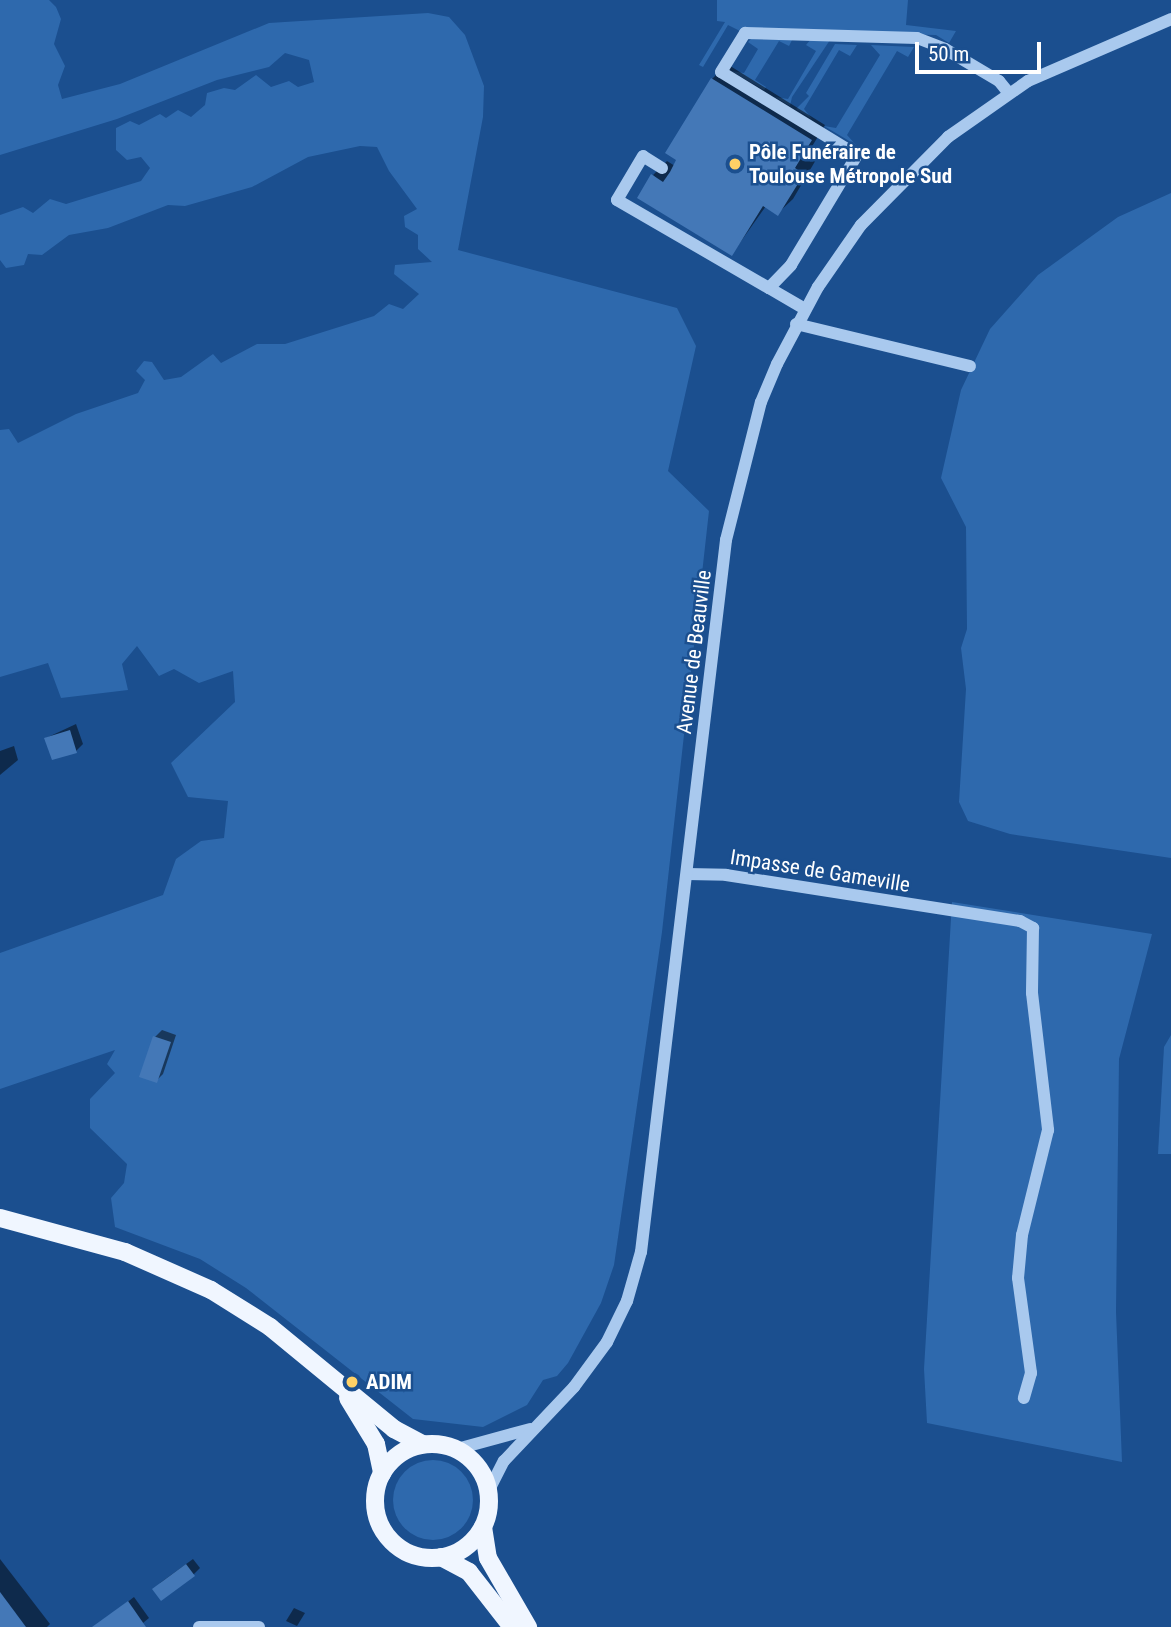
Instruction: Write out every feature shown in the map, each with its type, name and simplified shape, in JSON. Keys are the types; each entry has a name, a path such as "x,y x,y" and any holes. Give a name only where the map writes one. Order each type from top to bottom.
{"main road":[{"path":"0,1218 125,1252 211,1290 270,1327 344,1391 402,1435 422,1444 457,1449 478,1466 489,1490 483,1527 488,1558 528,1627"},
{"path":"344,1391 376,1444 382,1473 375,1504 385,1534 410,1553 441,1558 470,1572 512,1627"},
{"path":"382,1473 399,1454 422,1444"},
{"path":"441,1558 461,1550 483,1527"}],"street":[{"name":"Avenue de Beauville","path":"489,1490 530,1429 575,1387 607,1342 627,1301 641,1252 726,540 761,402 796,324 878,207 920,162 1009,92 1084,53 1150,30 1171,19"},
{"name":"Avenue de Beauville","path":"1150,30 1171,32"},
{"path":"769,288 791,265 857,155 721,72 745,33 917,38 945,49 999,81 1009,92"},
{"path":"662,168 643,156 617,200 805,309"},
{"path":"796,324 970,366"},
{"name":"Impasse de Gameville","path":"687,874 726,875 1020,921 1033,928 1032,993 1048,1129 1020,1256 1018,1278 1031,1373 1024,1398"},
{"name":"Avenue de Beauville","path":"457,1449 530,1429"},
{"path":"199,1627 259,1627"}],"shaded area":[{"path":"0,0 49,0 56,7 61,19 54,44 65,66 58,85 62,99 120,84 269,23 428,13 449,17 465,35 484,86 483,117 458,250 677,308 696,346 668,471 709,511 662,932 614,1265 601,1303 568,1363 557,1376 543,1380 527,1405 483,1427 413,1419 246,1288 200,1259 115,1227 111,1198 124,1183 127,1164 90,1128 90,1099 115,1073 107,1064 115,1050 0,1089 0,953 163,895 176,859 201,841 224,838 228,801 188,797 171,763 235,702 233,671 199,683 174,669 159,676 137,646 122,664 128,690 61,698 48,663 0,677 0,430 9,429 18,443 76,414 138,393 145,380 136,371 144,361 152,362 164,380 181,377 213,354 221,363 257,344 285,344 374,316 389,304 403,309 419,294 394,274 395,265 432,262 418,249 418,235 405,227 404,216 417,209 389,171 377,147 360,146 308,157 252,187 185,206 168,205 108,228 69,235 42,255 28,254 24,265 6,268 0,260 0,215 23,207 33,213 50,199 66,204 141,181 150,168 141,157 127,160 116,150 116,128 130,121 139,125 160,114 166,118 178,110 191,117 205,105 207,93 224,88 235,90 256,75 271,87 289,81 298,87 314,82 309,60 285,53 269,67 217,80 117,119 0,155"},
{"path":"717,0 908,0 906,25 956,31 949,43 936,35 740,31 728,25 703,67 699,65 725,22 717,21"},
{"path":"751,39 792,40 789,46 779,41 755,80 766,87 764,90 731,71 744,73 758,49 748,42"},
{"path":"811,39 830,40 792,97 790,106 775,97 788,99 816,51 806,45"},
{"path":"835,44 857,45 850,56 839,50 804,109 812,119 796,109 809,96 806,93"},
{"path":"871,45 914,47 908,57 897,51 847,135 856,145 824,126 836,128 880,55"},
{"path":"1171,193 1171,858 1010,834 968,821 959,802 966,689 961,648 967,629 966,527 941,478 961,390 990,329 1038,275 1118,217"},
{"path":"952,902 1152,934 1119,1059 1116,1312 1122,1462 927,1423 924,1369"},
{"path":"1171,1035 1171,1154 1158,1154 1164,1047"},
{"path":"433,1460 448,1463 461,1472 470,1485 473,1500 470,1515 461,1528 448,1537 433,1540 418,1537 405,1528 396,1515 393,1500 396,1485 405,1472 418,1463"}],"building":[{"name":"Pôle Funéraire de Toulouse Métropole Sud","path":"711,78 812,140 795,168 804,174 778,216 763,206 732,256 637,198 651,174 663,182 670,172 676,160 665,153"},
{"path":"70,730 77,753 52,760 44,738"},
{"path":"153,1036 171,1042 157,1083 139,1077"},
{"path":"186,1564 195,1576 161,1601 152,1589"},
{"path":"0,1592 26,1627 0,1627"},
{"path":"128,1601 146,1627 92,1627"}],"place":[{"name":"Pôle Funéraire de Toulouse Métropole Sud","path":"735,164"},
{"name":"ADIM","path":"352,1382"}]}
